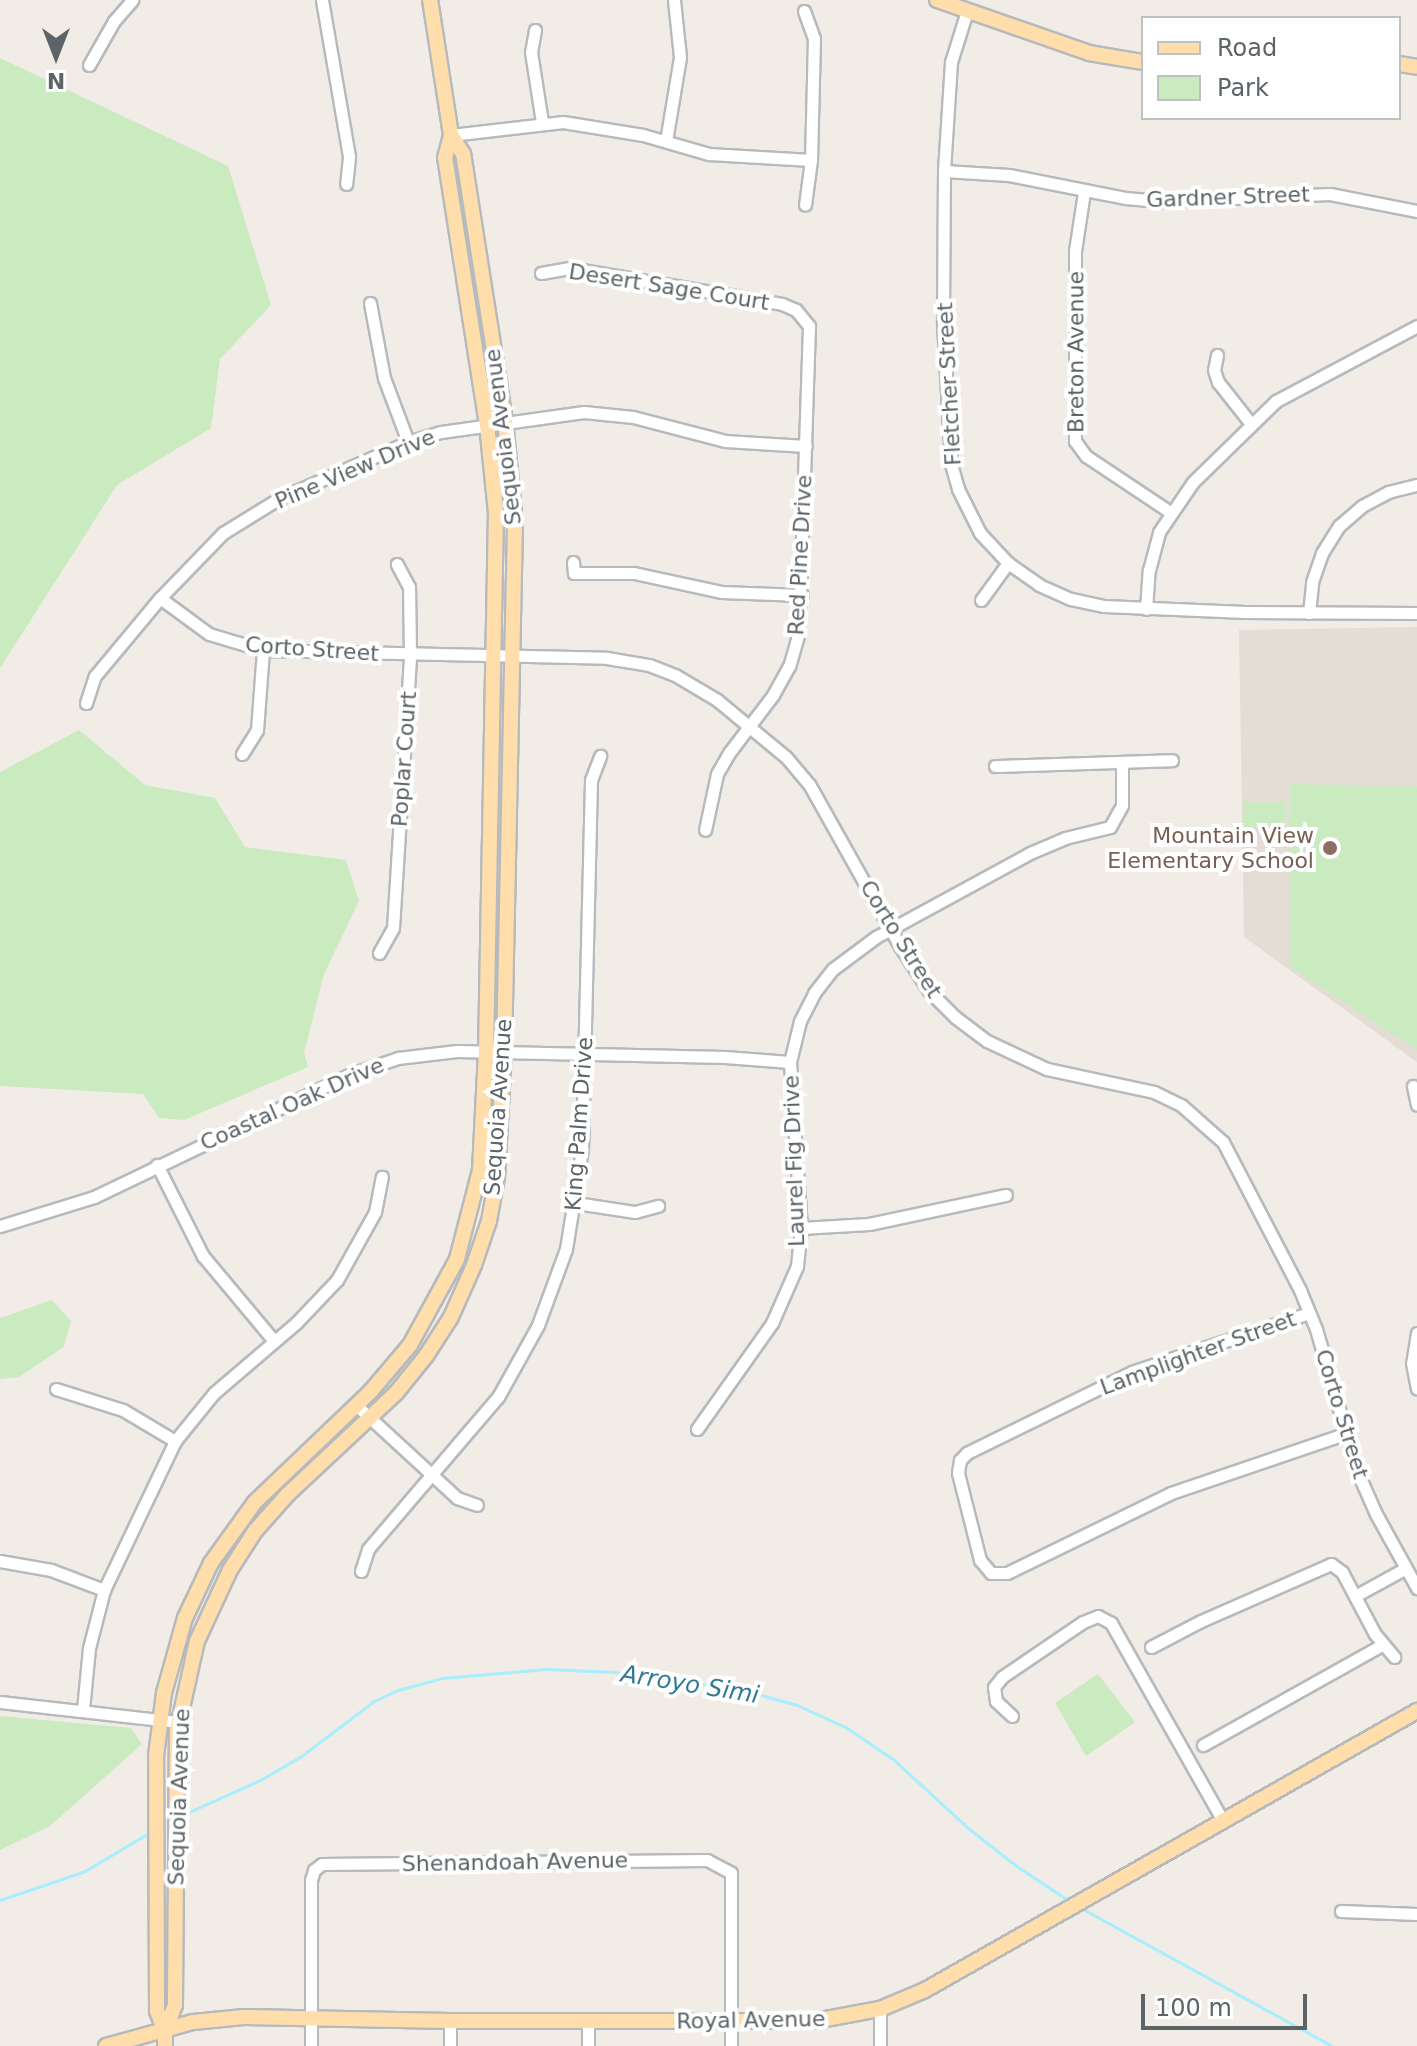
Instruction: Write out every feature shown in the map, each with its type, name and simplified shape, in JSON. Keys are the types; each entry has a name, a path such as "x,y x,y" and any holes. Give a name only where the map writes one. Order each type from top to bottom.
{"main road":[{"name":"Sequoia Avenue","path":"165,2038 175,2005 177,1722 190,1661 230,1570 255,1531 288,1494 370,1420 426,1356 451,1317 489,1221 497,1177 504,1053 515,523 505,421 463,154 451,135 430,0"},
{"path":"937,0 1089,53 1141,62"},
{"name":"Sequoia Avenue","path":"165,2038 157,2011 156,1772 159,1719 181,1630 211,1563 255,1502 356,1405 410,1345 457,1259 480,1170 486,1052 496,513 487,425 445,158 451,135"},
{"name":"Royal Avenue","path":"106,2046 165,2038 217,2018 815,2021 880,2009 925,1990 1417,1711"}],"street":[{"path":"89,65 114,21 132,0"},
{"path":"322,0 349,157 346,184"},
{"path":"666,141 680,57 674,0"},
{"path":"804,11 814,38 811,160 805,205"},
{"name":"Fletcher Street","path":"967,11 951,62 944,171 943,324 951,464 969,516 1008,563 1039,585 1071,599 1104,606 1146,609 1417,613"},
{"path":"535,30 531,52 542,122"},
{"path":"451,135 542,122 563,122 666,141 709,154 811,160"},
{"name":"Gardner Street","path":"944,171 1009,175 1084,192 1163,201 1330,194 1417,211"},
{"name":"Breton Avenue","path":"1084,192 1075,251 1075,441 1086,456 1170,512"},
{"name":"Desert Sage Court","path":"541,273 570,268 796,310"},
{"path":"370,303 384,378 408,442"},
{"name":"Red Pine Drive","path":"705,830 717,774 773,695 789,666 799,632 810,333 806,319 796,310"},
{"path":"1146,609 1151,553 1170,512 1251,424 1299,386 1417,326"},
{"path":"1217,355 1214,370 1218,382 1251,424"},
{"name":"Pine View Drive","path":"86,703 95,676 203,550 247,517 408,442 505,421 584,412 633,417 725,441 806,446"},
{"path":"1309,613 1312,582 1322,553 1339,526 1362,506 1388,492 1417,485"},
{"path":"573,562 574,573 634,573 721,592 802,595"},
{"path":"981,600 1008,563"},
{"name":"Poplar Court","path":"379,953 393,928 410,655 409,587 397,564"},
{"name":"Corto Street","path":"160,598 209,634 263,650 607,658 649,665 697,686 749,726 786,757 809,784 929,991 987,1041 1047,1069 1154,1092 1181,1105 1206,1124 1236,1162 1309,1313 1324,1352 1344,1434 1376,1514 1417,1588"},
{"path":"242,754 257,730 263,650"},
{"name":"King Palm Drive","path":"361,1571 368,1549 498,1397 520,1360 553,1287 576,1203 586,1053 591,780 600,756"},
{"path":"995,766 1172,760"},
{"name":"Laurel Fig Drive","path":"697,1429 783,1305 797,1266 801,1228 790,1062 800,1021 814,993 833,969 892,929 1030,853 1065,838 1110,827 1122,805 1122,762"},
{"name":"Coastal Oak Drive","path":"0,1226 71,1206 372,1066 431,1052 586,1053 790,1062"},
{"path":"1413,1086 1417,1105"},
{"path":"157,1165 203,1256 274,1341"},
{"path":"83,1710 89,1648 104,1590 175,1441 214,1393 337,1280 370,1226 380,1201 382,1177"},
{"path":"801,1228 869,1224 1006,1195"},
{"path":"576,1203 635,1212 658,1206"},
{"name":"Lamplighter Street","path":"1309,1313 1132,1372 1003,1434 960,1460 958,1473 980,1560 991,1573 1007,1573 1171,1493 1344,1434"},
{"path":"1417,1333 1412,1363 1417,1389"},
{"path":"56,1389 123,1410 175,1441"},
{"path":"356,1405 431,1477 457,1498 477,1505"},
{"path":"0,1561 51,1570 104,1590"},
{"path":"1151,1647 1201,1621 1331,1564 1342,1572 1382,1645 1394,1657"},
{"path":"1355,1596 1406,1568"},
{"path":"1012,1716 996,1701 994,1687 1002,1677 1083,1622 1098,1616 1111,1623 1223,1821"},
{"path":"1203,1745 1382,1645"},
{"path":"0,1702 177,1722"},
{"name":"Shenandoah Avenue","path":"311,2020 311,1880 314,1870 322,1864 707,1860 718,1863 731,1873 731,2021"},
{"path":"1341,1911 1417,1914"},
{"path":"880,2009 880,2046"},
{"path":"311,2020 311,2046"},
{"path":"588,2020 588,2046"},
{"path":"450,2021 450,2046"},
{"path":"731,2021 731,2046"}],"shaded area":[{"name":"Mountain View Elementary School","path":"1417,627 1417,1062 1244,937 1239,630"}],"green space":[{"path":"0,58 228,166 271,305 220,359 211,428 117,485 0,668"},
{"path":"79,730 145,785 215,798 245,847 346,860 359,901 324,974 304,1053 308,1067 184,1120 159,1118 143,1094 0,1086 0,772"},
{"path":"1290,784 1417,786 1417,1050 1289,966"},
{"path":"1243,802 1285,802 1285,827 1243,827"},
{"path":"52,1300 71,1321 64,1347 19,1377 0,1379 0,1318"},
{"path":"1098,1674 1135,1722 1086,1756 1055,1703"},
{"path":"0,1716 131,1728 142,1744 50,1826 0,1850"}],"waterway":[{"name":"Arroyo Simi","path":"180,1816 260,1780 300,1757 374,1701 398,1690 442,1678 546,1669 615,1672 743,1690 797,1705 847,1728 894,1760 968,1828 1015,1865 1071,1902"},
{"name":"Arroyo Simi","path":"0,1900 85,1871 152,1831"},
{"name":"Arroyo Simi","path":"1081,1908 1332,2046"}],"place":[{"name":"Mountain View Elementary School","path":"1330,848"}]}
